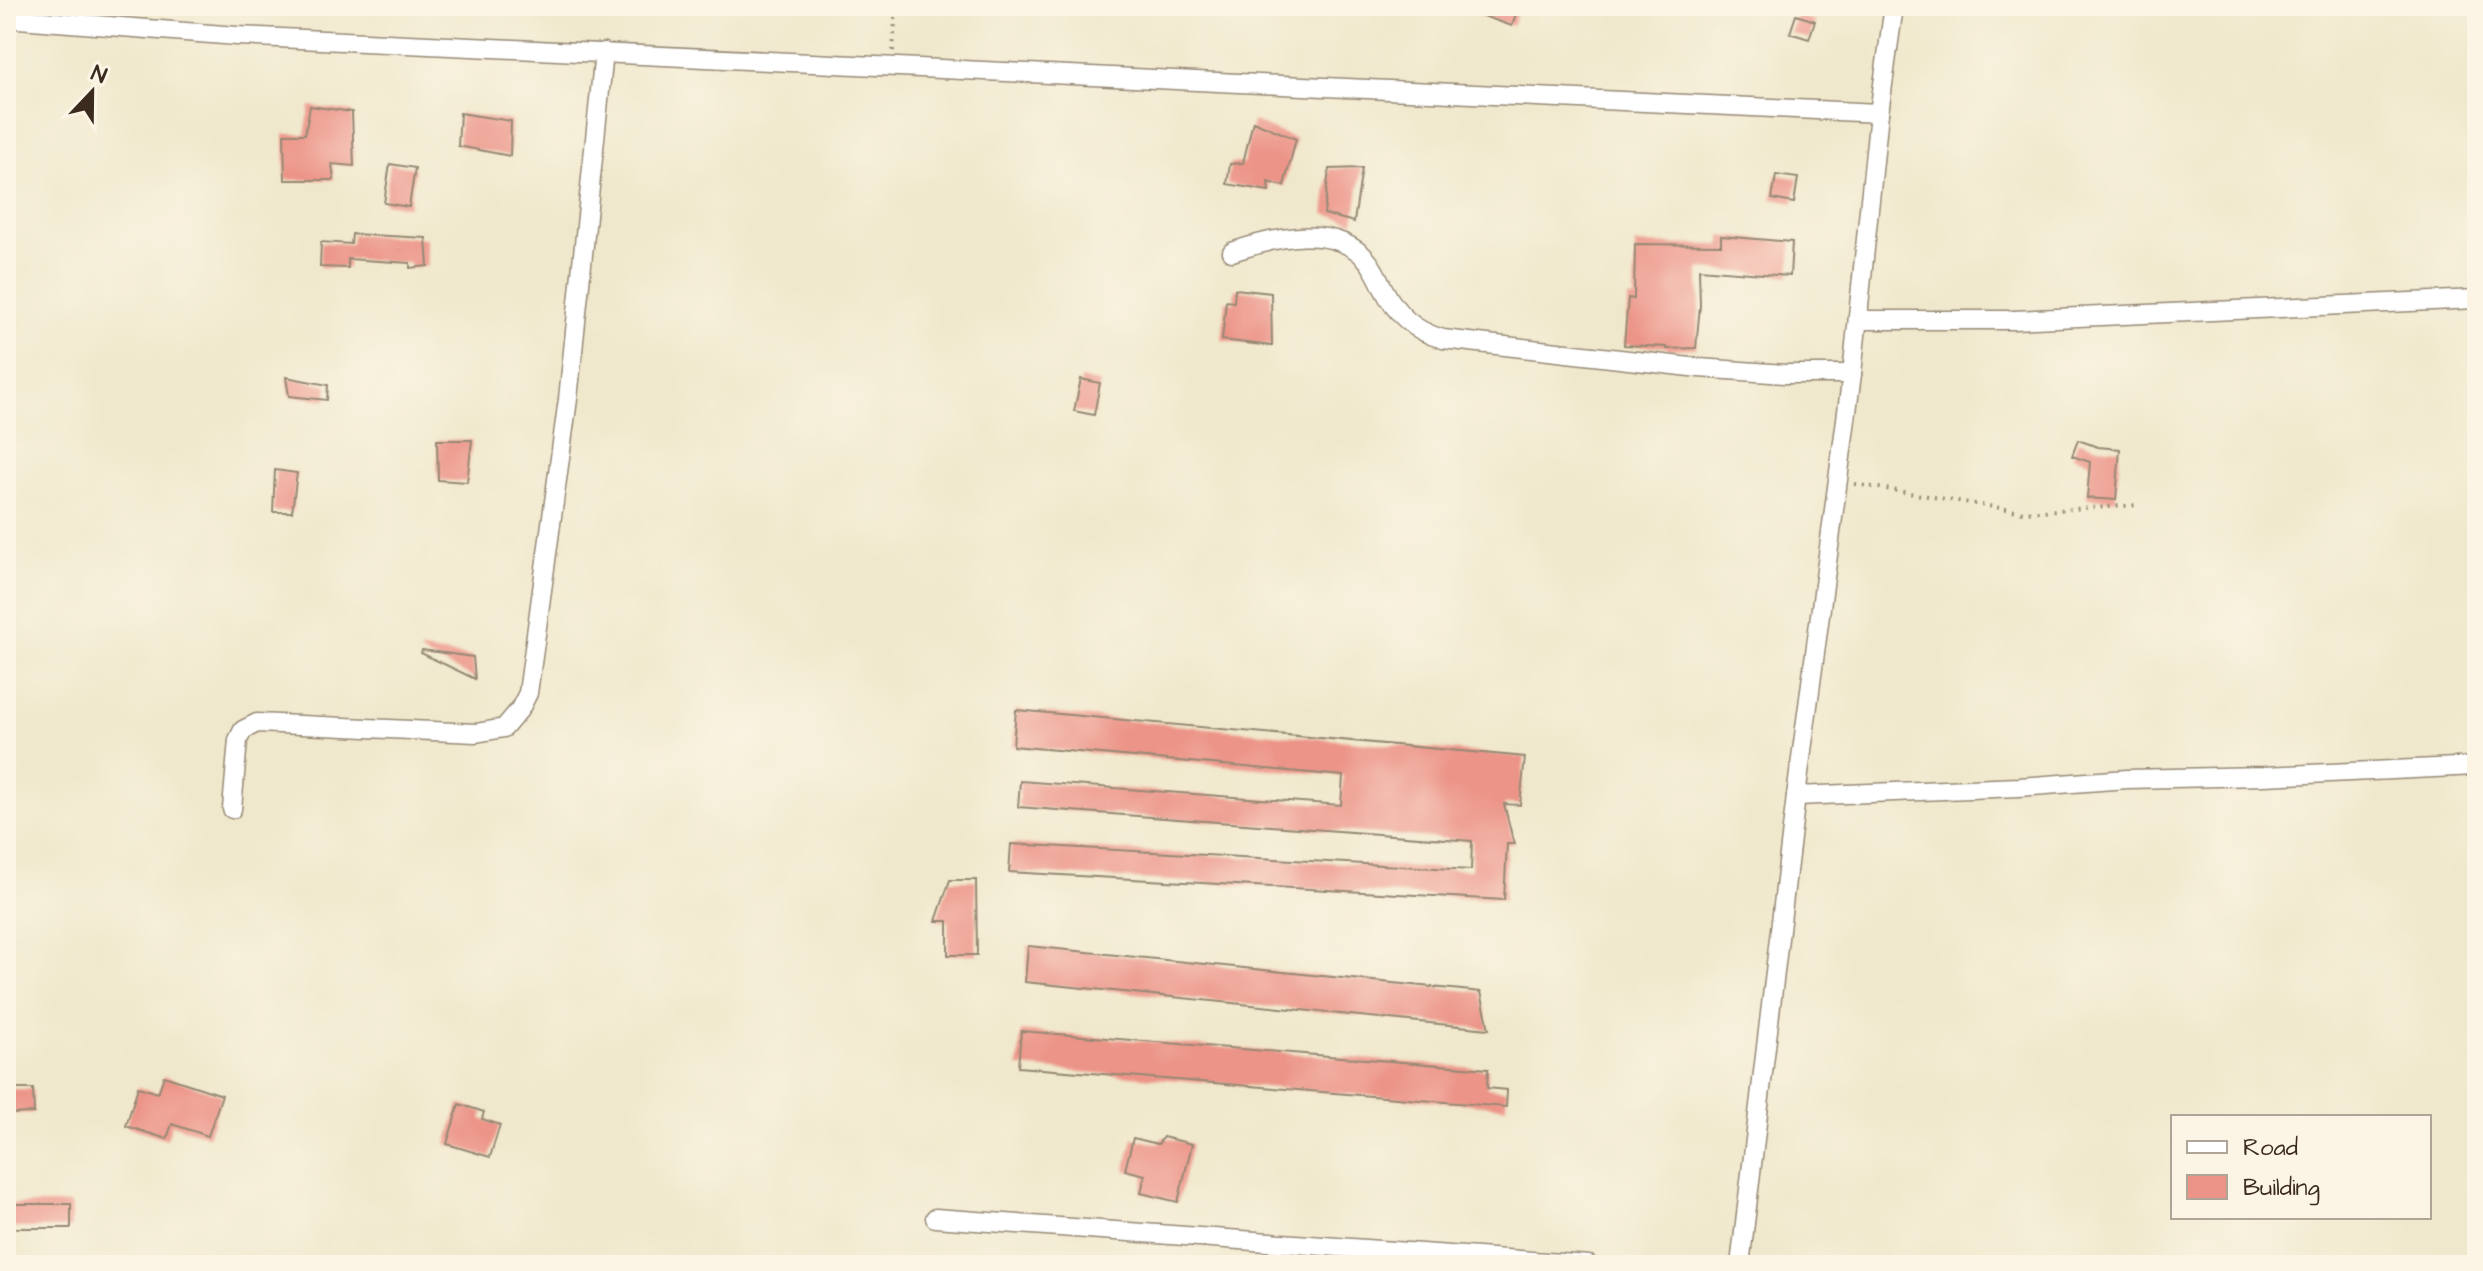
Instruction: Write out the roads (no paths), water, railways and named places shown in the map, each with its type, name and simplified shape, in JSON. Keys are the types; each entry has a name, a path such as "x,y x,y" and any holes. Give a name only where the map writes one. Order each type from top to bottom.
{"street":[{"path":"1740,1265 1796,796 1852,374 1879,113 1894,6"},
{"path":"6,18 237,36 1879,113"},
{"path":"232,809 238,740 243,730 257,723 476,733 504,728 520,709 528,693 564,430 604,52"},
{"path":"1232,252 1310,236 1343,243 1369,262 1402,317 1425,334 1443,339 1699,368 1785,374 1852,374"},
{"path":"1858,320 2013,320 2477,299"},
{"path":"1796,796 2019,787 2127,779 2477,766"},
{"path":"935,1218 1589,1265"}]}
